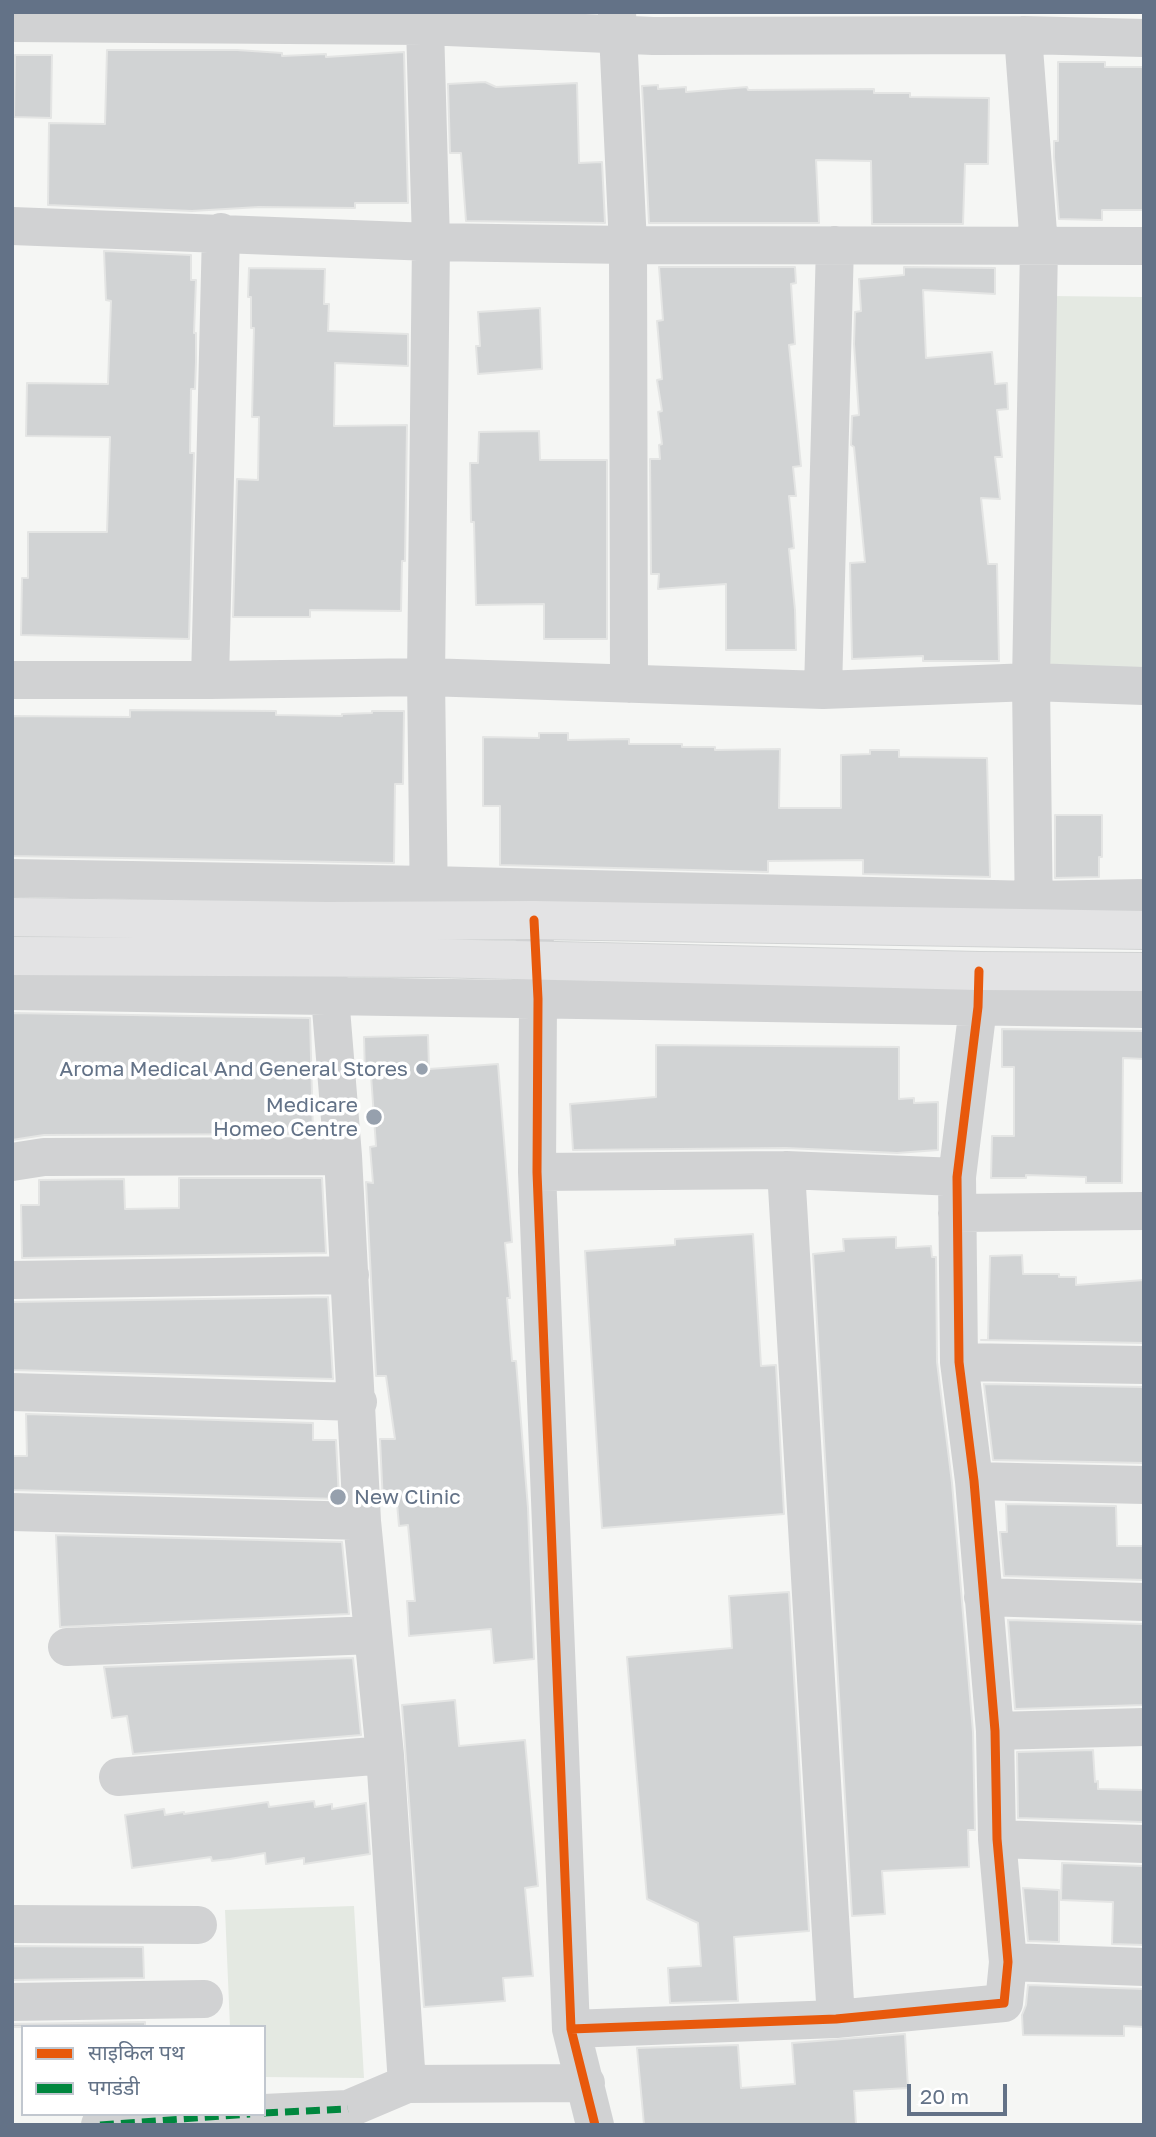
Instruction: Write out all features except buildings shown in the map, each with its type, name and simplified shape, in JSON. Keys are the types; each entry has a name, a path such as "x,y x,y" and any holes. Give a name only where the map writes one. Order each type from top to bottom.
{"main road":[{"path":"12,917 430,921 1033,914 1144,930"},
{"path":"12,956 327,957 430,921 535,960 978,989 1144,972"}],"street":[{"path":"12,23 425,26 618,23 653,36 1023,35 1144,38"},
{"path":"618,23 628,245 629,684"},
{"path":"425,26 431,242 426,677 430,921"},
{"path":"1023,35 1039,246 1031,682 1033,914"},
{"path":"12,226 431,242 1144,246"},
{"path":"210,680 221,232"},
{"path":"823,690 835,245"},
{"path":"12,680 426,677 823,690 1031,682 1144,685"},
{"path":"12,878 430,921 1033,914 1144,898"},
{"path":"534,920 538,999 537,1172 571,2029 595,2125"},
{"path":"327,957 343,1156 358,1402 362,1521 385,1755 407,2084"},
{"path":"12,992 538,999 978,989 1144,1009"},
{"path":"571,2029 836,2019 1004,2003 1008,1962 998,1839 995,1731 974,1481 959,1362 957,1195 978,989"},
{"path":"12,1162 44,1157 343,1156"},
{"path":"537,1172 786,1170 957,1195 1144,1212"},
{"path":"786,1170 836,2019"},
{"path":"12,1280 350,1275"},
{"path":"959,1362 1144,1365"},
{"path":"12,1392 358,1402"},
{"path":"974,1481 1144,1485"},
{"path":"12,1512 362,1521"},
{"path":"983,1597 1144,1602"},
{"path":"67,1647 373,1635"},
{"path":"995,1731 1144,1727"},
{"path":"118,1777 385,1755"},
{"path":"998,1839 1144,1844"},
{"path":"12,1924 198,1925"},
{"path":"1008,1962 1144,1967"},
{"path":"12,2002 204,1999"},
{"path":"266,2113 349,2117 407,2084 586,2083"},
{"path":"100,2125 223,2116"}],"shaded area":[{"path":"1050,296 1144,297 1144,681 1045,680"},
{"path":"354,1906 364,2078 266,2077 266,2025 230,2025 225,1910"}],"marked path":[{"path":"266,2113 348,2109"},
{"path":"100,2125 223,2116"}],"cycle path":[{"path":"534,920 538,999 537,1172 571,2029 595,2125"},
{"path":"571,2029 836,2019 1004,2003 1008,1962 997,1839 995,1731 974,1481 959,1362 957,1177 978,1007 979,971"}],"place":[{"name":"Aroma Medical And General Stores","path":"422,1069"},
{"name":"Medicare Homeo Centre","path":"374,1117"},
{"name":"New Clinic","path":"338,1497"}]}
